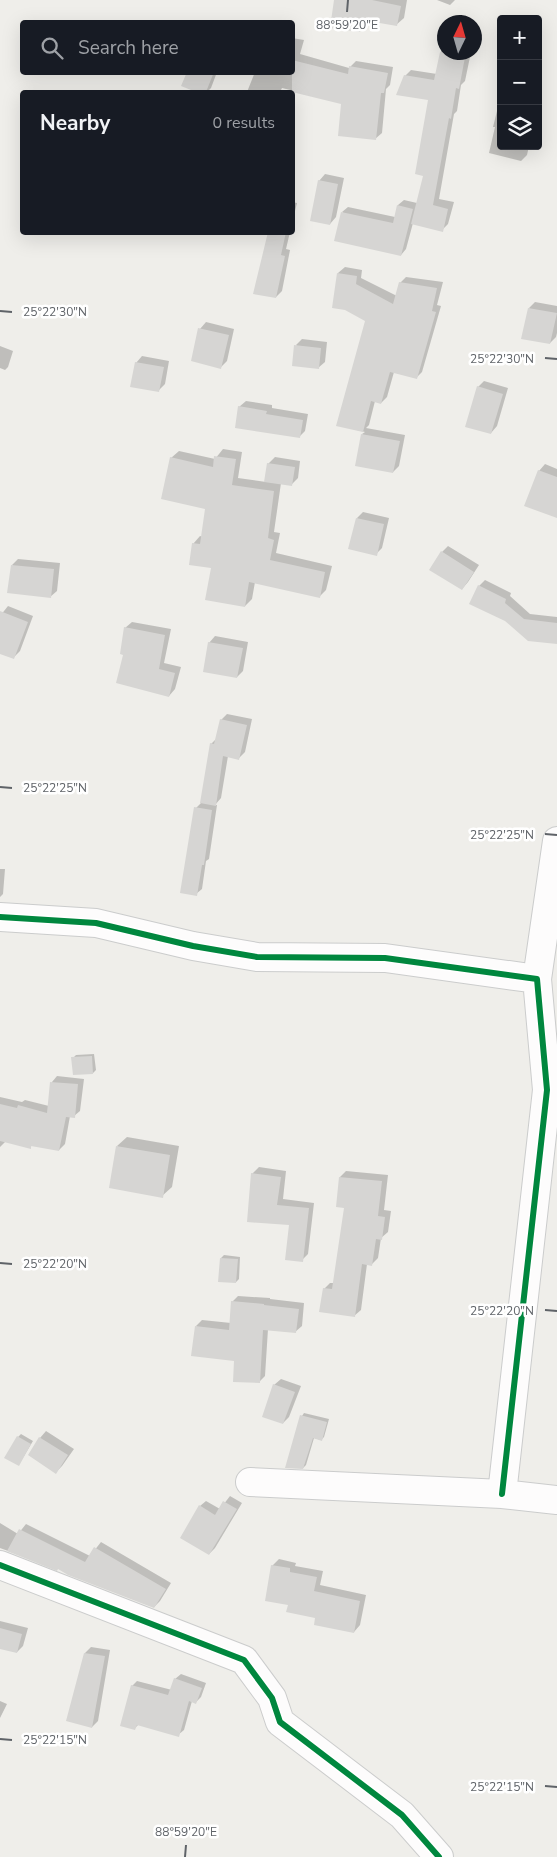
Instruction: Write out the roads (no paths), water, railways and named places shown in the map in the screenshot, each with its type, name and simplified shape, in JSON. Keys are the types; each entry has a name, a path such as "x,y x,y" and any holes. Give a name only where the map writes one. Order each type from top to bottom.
{"street":[{"path":"502,1494 547,1090 537,979 557,841"},
{"path":"0,917 96,922 193,946 257,958 385,958 537,979"},
{"path":"250,1482 502,1494 557,1500"},
{"path":"0,1565 244,1660 272,1698 280,1722 402,1815 439,1857"}]}
